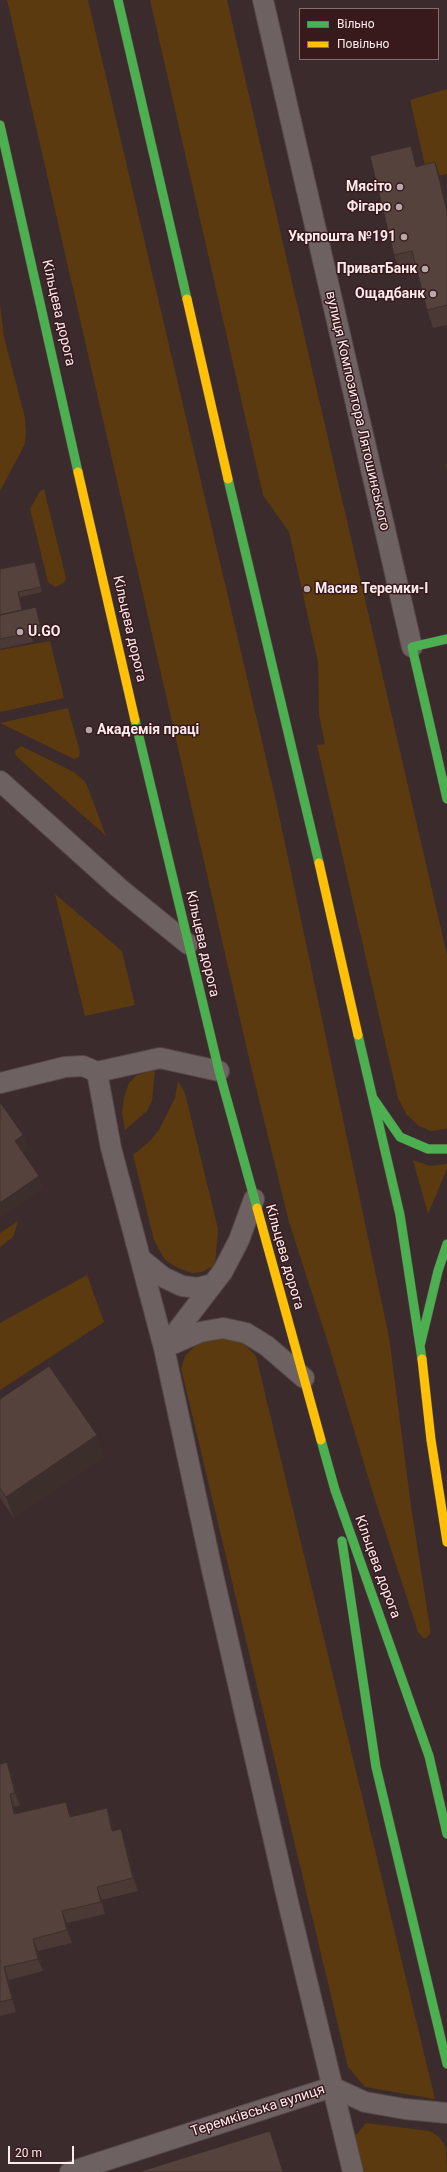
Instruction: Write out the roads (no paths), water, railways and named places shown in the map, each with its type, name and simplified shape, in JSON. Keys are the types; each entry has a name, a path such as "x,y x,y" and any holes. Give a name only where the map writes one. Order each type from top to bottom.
{"main road":[{"path":"118,0 400,1215 447,1542"},
{"name":"Кільцева дорога","path":"0,125 115,636 219,1070 335,1490 429,1756 447,1834"},
{"path":"412,647 447,639"},
{"name":"вулиця Композитора Лятошинського","path":"412,647 447,799"},
{"path":"372,1098 400,1137 428,1149 447,1148"},
{"path":"420,1346 438,1271 447,1244"},
{"path":"432,1440 447,1478"},
{"path":"335,1490 376,1767 447,2064"}],"street":[{"name":"вулиця Композитора Лятошинського","path":"263,0 412,647"},
{"path":"0,781 119,888 188,944"},
{"path":"0,1083 65,1066 83,1066 97,1072 160,1058 219,1070"},
{"path":"97,1072 111,1148 164,1348 212,1570 353,2172"},
{"path":"164,1348 223,1271 239,1240 254,1199"},
{"path":"141,1259 164,1277 182,1286 198,1288 212,1284"},
{"path":"164,1348 200,1332 223,1328 246,1333 267,1346 304,1378"},
{"name":"Теремківська вулиця","path":"70,2172 332,2087 365,2102 405,2109 447,2113"}],"place":[{"name":"Мясіто","path":"400,187"},
{"name":"Фігаро","path":"399,207"},
{"name":"Укрпошта №191","path":"404,237"},
{"name":"ПриватБанк","path":"425,269"},
{"name":"Ощадбанк","path":"433,294"},
{"name":"Масив Теремки-I","path":"307,589"},
{"name":"U.GO","path":"20,632"},
{"name":"Академія праці","path":"89,730"}]}
